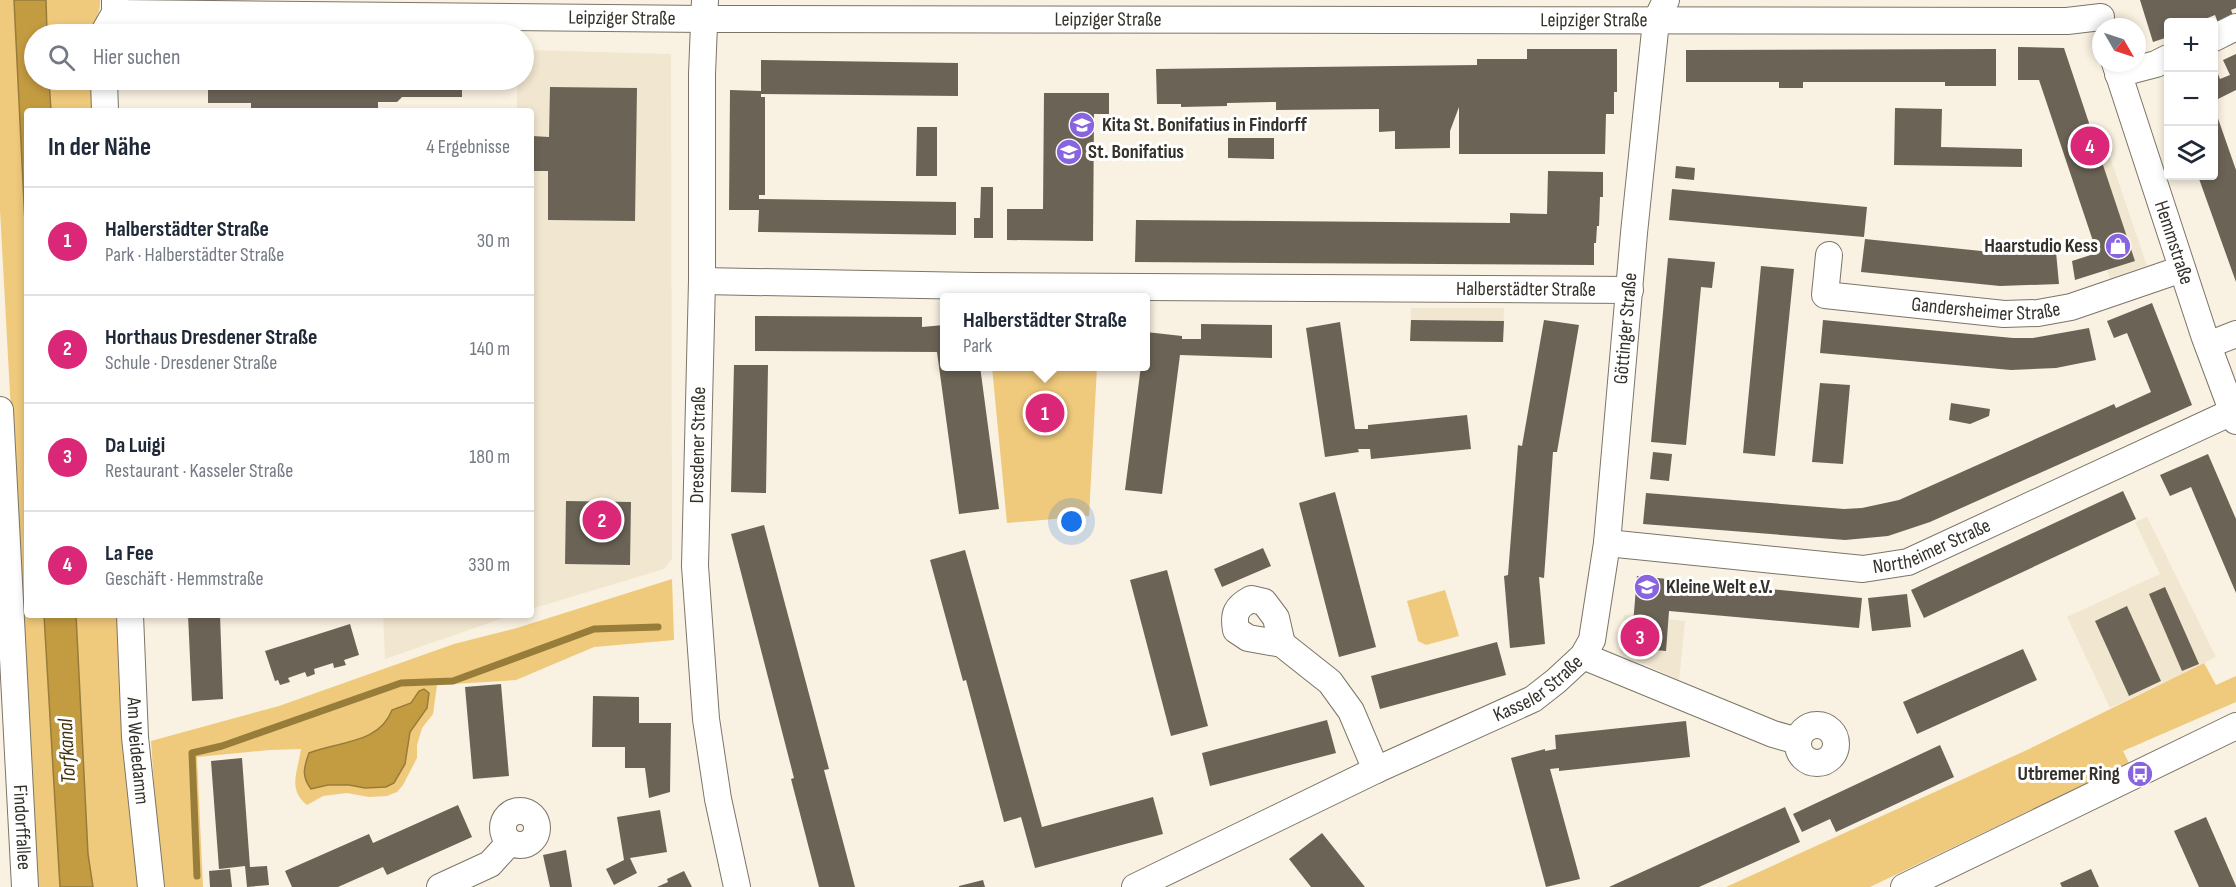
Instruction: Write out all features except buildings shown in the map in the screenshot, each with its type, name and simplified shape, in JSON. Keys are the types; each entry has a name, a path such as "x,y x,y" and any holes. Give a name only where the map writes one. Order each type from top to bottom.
{"street":[{"name":"Leipziger Straße","path":"111,16 705,10 1661,10 2067,21 2100,15"},
{"name":"Dresdener Straße","path":"705,10 702,74 702,281 695,566 708,731 718,799 737,887"},
{"name":"Göttinger Straße","path":"1583,656 1592,640 1607,543 1634,233 1661,10"},
{"path":"2218,36 2236,27"},
{"path":"2146,65 2164,60"},
{"name":"Hemmstraße","path":"2117,72 2182,269 2234,416"},
{"path":"104,90 105,108"},
{"name":"Gandersheimer Straße","path":"1829,255 1825,294 2004,314 2038,313 2071,306 2182,269"},
{"name":"Halberstädter Straße","path":"702,281 975,286 1630,290"},
{"path":"2208,345 2236,334"},
{"name":"Findorffallee","path":"0,410 25,887"},
{"name":"Northeimer Straße","path":"1607,543 1863,568 1908,562 2234,416"},
{"name":"Am Weidedamm","path":"130,618 135,737 151,887"},
{"path":"1282,644 1330,682 1337,691 1351,711 1376,770"},
{"name":"Kasseler Straße","path":"1135,887 1376,770 1533,699 1583,656 1773,735 1798,741"},
{"path":"1904,887 2236,726"},
{"path":"440,887 490,864 510,842"}],"shaded area":[{"path":"0,0 14,0 24,203 24,618 44,618 60,887 37,887 0,210"},
{"path":"46,0 100,0 94,24 47,24"},
{"path":"534,50 671,54 672,559 664,569 534,608 534,108 517,108 517,90 534,90"},
{"path":"50,90 95,90 96,108 51,108"},
{"path":"2099,125 2147,266 2110,279 2062,138"},
{"path":"1411,308 1504,308 1503,342 1410,341"},
{"path":"992,371 1097,371 1089,516 1007,523"},
{"path":"2147,517 2216,657 2110,708 2067,617 2160,574 2135,522"},
{"path":"672,579 674,640 594,647 516,680 437,685 433,714 422,728 417,745 417,758 403,785 397,792 387,796 369,797 347,793 323,796 307,805 297,793 295,779 301,749 197,757 203,887 161,887 151,741 279,706 454,644 517,628"},
{"path":"1445,590 1459,636 1426,645 1418,641 1407,601"},
{"path":"1624,615 1685,621 1679,680 1620,653"},
{"path":"76,618 121,618 144,887 93,887 88,854"},
{"path":"383,618 503,618 385,659"},
{"path":"2204,663 2216,685 2236,676 2236,702 2123,751 2129,763 1870,887 1726,887 2027,750"}],"water":[{"path":"14,0 46,0 47,24 24,24 24,90 50,90 51,108 24,108 24,203"},
{"name":"Torfkanal","path":"44,618 76,618 88,854 93,887 60,887"},
{"path":"424,689 429,693 427,708 410,732 405,764 394,783 386,787 328,785 311,789 304,771 309,753 368,735 386,721 392,710 411,703 419,691"}],"waterway":[{"path":"197,876 192,753 222,746 401,683 453,681 594,629 658,627"}],"place":[{"name":"Kita St. Bonifatius in Findorff","path":"1082,125"},
{"name":"La Fee","path":"2090,146"},
{"name":"St. Bonifatius","path":"1069,152"},
{"name":"Haarstudio Kess","path":"2118,246"},
{"name":"Halberstädter Straße","path":"1045,413"},
{"name":"Horthaus Dresdener Straße","path":"602,520"},
{"name":"Kleine Welt e.V.","path":"1647,587"},
{"name":"Da Luigi","path":"1640,637"},
{"name":"Utbremer Ring","path":"2140,774"}]}
